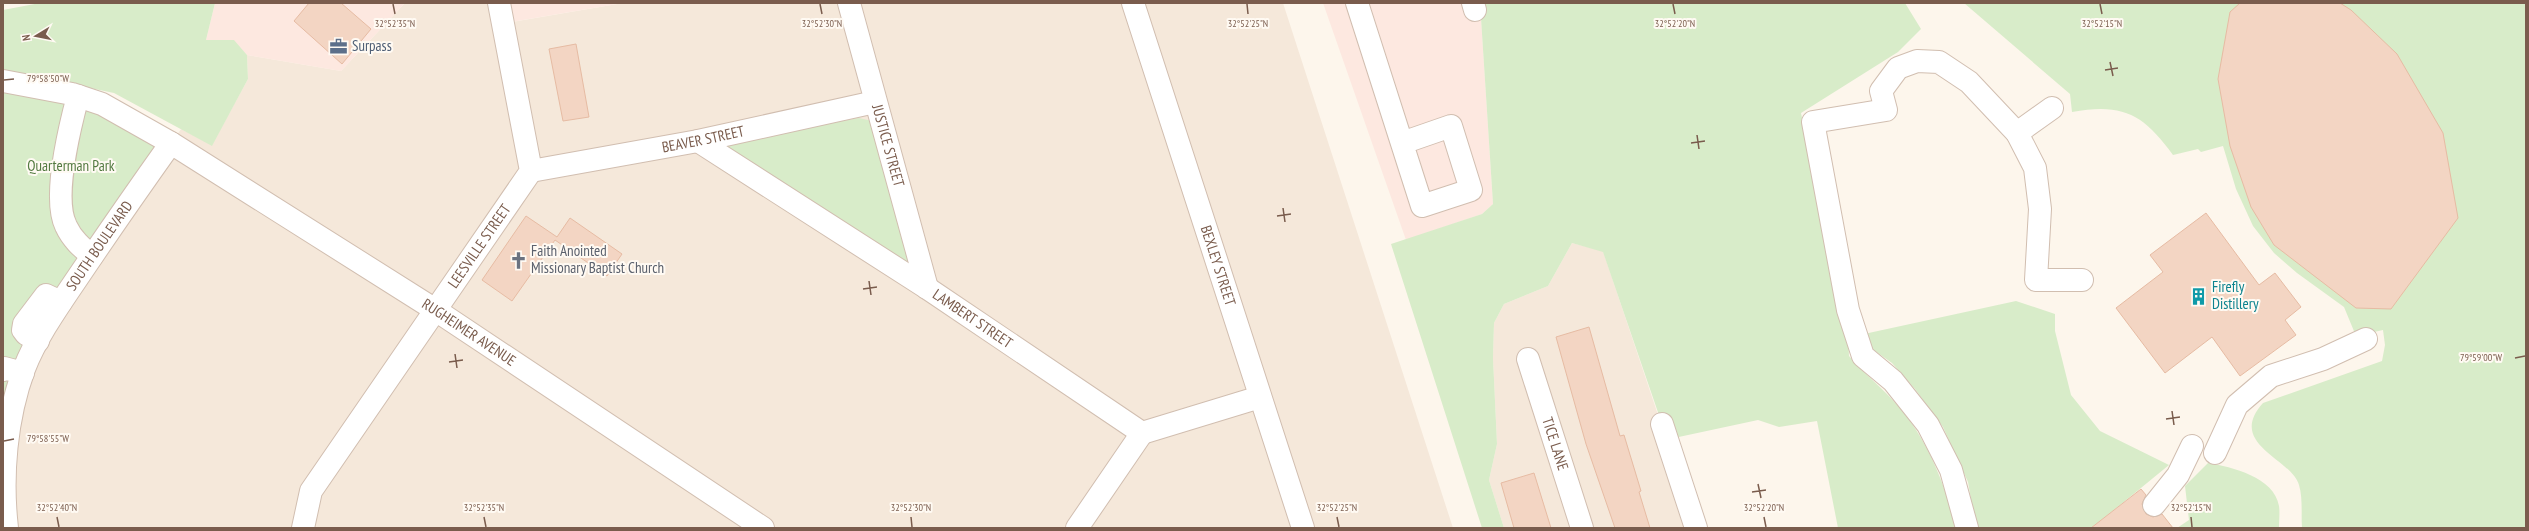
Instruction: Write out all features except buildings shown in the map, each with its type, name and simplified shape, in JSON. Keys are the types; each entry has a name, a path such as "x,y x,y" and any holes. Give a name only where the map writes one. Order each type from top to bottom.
{"street":[{"path":"498,3 531,171"},
{"name":"JUSTICE STREET","path":"849,3 927,288"},
{"name":"BEXLEY STREET","path":"1133,3 1303,528"},
{"path":"1357,3 1402,143"},
{"path":"1967,528 1951,470 1928,425 1893,381 1864,356 1848,310 1814,122 1886,110 1882,91 1898,68 1917,61 1939,62 1969,82 2017,133 2036,168 2040,209 2036,280 2082,280"},
{"path":"3,81 78,96 102,104 171,143"},
{"path":"78,96 66,138 61,195 65,225 78,245 92,256"},
{"name":"BEAVER STREET","path":"531,171 698,141 875,102"},
{"path":"2017,133 2052,108"},
{"name":"LAMBERT STREET","path":"698,141 927,288 1142,433"},
{"name":"SOUTH BOULEVARD","path":"7,528 4,479 5,448 9,398 13,372 38,341 61,302 171,143"},
{"name":"RUGHEIMER AVENUE","path":"171,143 437,311 763,528"},
{"name":"LEESVILLE STREET","path":"302,528 311,492 437,311 531,171"},
{"path":"2215,453 2237,405 2271,376 2322,359 2366,339"},
{"name":"TICE LANE","path":"1528,359 1582,528"},
{"path":"1077,528 1142,433 1260,397"},
{"path":"1662,424 1696,528"},
{"path":"2154,505 2178,475 2192,446"}],"shaded area":[{"path":"215,3 405,3 341,71 247,55 233,40 206,40"},
{"path":"405,3 487,3 512,22 623,3 1283,3 1453,528 7,528 24,369 181,129 212,145 248,79 247,55 341,71"},
{"path":"508,3 623,3 511,22"},
{"path":"1323,3 1480,3 1493,204 1482,214 1406,240"},
{"path":"1572,243 1603,251 1696,528 1504,528 1489,480 1497,444 1493,358 1494,323 1504,304 1548,286"}],"green space":[{"path":"40,3 215,3 206,40 234,40 247,55 248,79 212,146 114,93 3,70 3,10"},
{"path":"1480,3 1905,3 1921,29 1898,52 1801,113 1848,338 1849,356 1893,400 1910,420 1919,434 1941,480 1957,528 1838,528 1817,421 1779,427 1758,420 1674,438 1662,424 1603,252 1572,243 1548,286 1504,304 1494,323 1493,358 1497,444 1489,480 1504,528 1482,528 1391,244 1482,214 1493,204"},
{"path":"1964,3 2526,3 2526,528 2302,528 2299,485 2294,475 2264,449 2256,440 2252,429 2254,417 2263,403 2382,361 2385,345 2383,330 2356,336 2344,307 2297,273 2274,253 2253,226 2236,189 2223,146 2201,152 2198,149 2173,155 2152,130 2141,121 2130,115 2105,109 2072,112 2070,94"},
{"name":"Quarterman Park","path":"3,83 72,94 169,143 23,369 3,528"},
{"path":"859,118 872,121 914,267 716,144"},
{"path":"2016,301 2055,314 2055,331 2071,395 2100,431 2169,465 2092,528 1976,528 1968,482 1943,427 1915,389 1892,363 1868,346 1864,334"},
{"path":"2208,463 2229,467 2251,475 2269,488 2275,496 2279,506 2279,528 2177,528 2189,520 2185,486"}],"place":[{"name":"Surpass","path":"339,46"},
{"name":"Faith Anointed Missionary Baptist Church","path":"518,260"},
{"name":"Firefly Distillery","path":"2199,296"}]}
